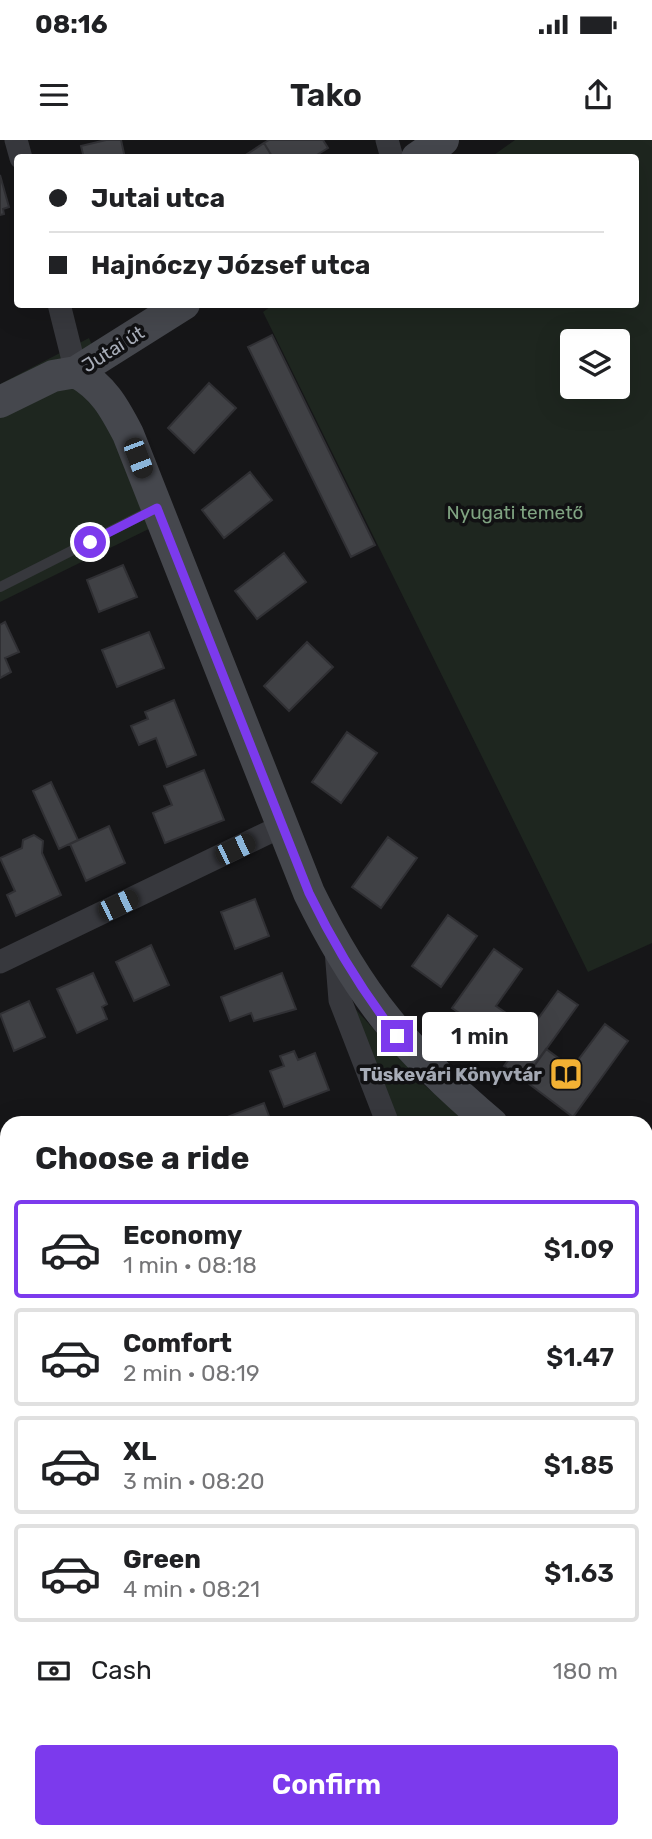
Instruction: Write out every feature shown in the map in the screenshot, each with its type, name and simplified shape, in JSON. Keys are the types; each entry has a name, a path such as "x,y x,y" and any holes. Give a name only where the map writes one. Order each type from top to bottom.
{"main road":[{"path":"423,154 443,140"},
{"name":"Jutai út","path":"0,402 53,376 76,372 178,308"},
{"path":"76,372 94,382 108,396 128,433 282,826 335,948 397,1036 433,1074 483,1116"}],"street":[{"path":"60,308 76,372"},
{"path":"0,962 282,826"},
{"path":"335,948 341,1000 385,1116"}],"lane":[{"path":"0,587 157,508"}],"green space":[{"name":"Nyugati temető","path":"515,140 652,140 652,943 588,972 263,312 268,308 639,308 639,154 495,154"},
{"path":"89,338 163,522 0,602 0,384"},
{"path":"350,1003 424,1085 462,1116 393,1116"}],"building":[{"path":"106,140 121,140 124,154 83,154 81,146"},
{"path":"269,140 323,140 328,148 318,154 271,154 264,143"},
{"path":"264,143 271,154 247,154"},
{"path":"0,175 9,207 3,209 4,214 0,215"},
{"path":"272,335 375,545 351,557 248,347"},
{"path":"209,383 236,408 194,453 168,428"},
{"path":"250,472 272,500 224,538 202,510"},
{"path":"284,553 306,582 257,619 235,591"},
{"path":"123,565 137,597 99,612 87,580"},
{"path":"5,622 19,652 5,658 11,672 0,678 0,625"},
{"path":"149,632 164,668 117,687 102,650"},
{"path":"307,642 333,667 289,711 264,686"},
{"path":"174,700 196,755 167,767 156,738 139,745 131,726 148,719 145,712"},
{"path":"347,732 377,753 341,803 312,782"},
{"path":"204,770 224,820 165,843 153,813 172,805 164,786"},
{"path":"51,782 78,840 59,849 33,791"},
{"path":"109,826 125,863 86,881 70,844"},
{"path":"34,835 43,841 42,853 61,895 16,916 7,895 15,891 0,858 22,848 23,840"},
{"path":"388,837 417,858 381,908 352,887"},
{"path":"255,899 269,936 235,949 221,912"},
{"path":"448,915 477,936 441,987 412,966"},
{"path":"151,945 169,985 134,1001 116,962"},
{"path":"494,949 522,969 496,1006 509,1015 493,1037 452,1008"},
{"path":"93,973 107,1004 102,1007 107,1019 77,1033 57,989"},
{"path":"282,973 296,1009 254,1021 251,1013 230,1021 221,997"},
{"path":"558,991 578,1005 524,1080 504,1066"},
{"path":"29,1001 45,1037 14,1051 0,1014"},
{"name":"Tüskevári Könyvtár","path":"605,1024 628,1041 574,1116 524,1080 546,1049 572,1068"},
{"path":"294,1051 298,1060 315,1053 329,1090 284,1107 270,1071 284,1066 280,1056"},
{"path":"264,1103 269,1116 230,1116"}],"place":[{"name":"Tüskevári Könyvtár","path":"566,1074"}],"route":[{"path":"90,542 157,508 309,893 335,948 397,1036"}]}
